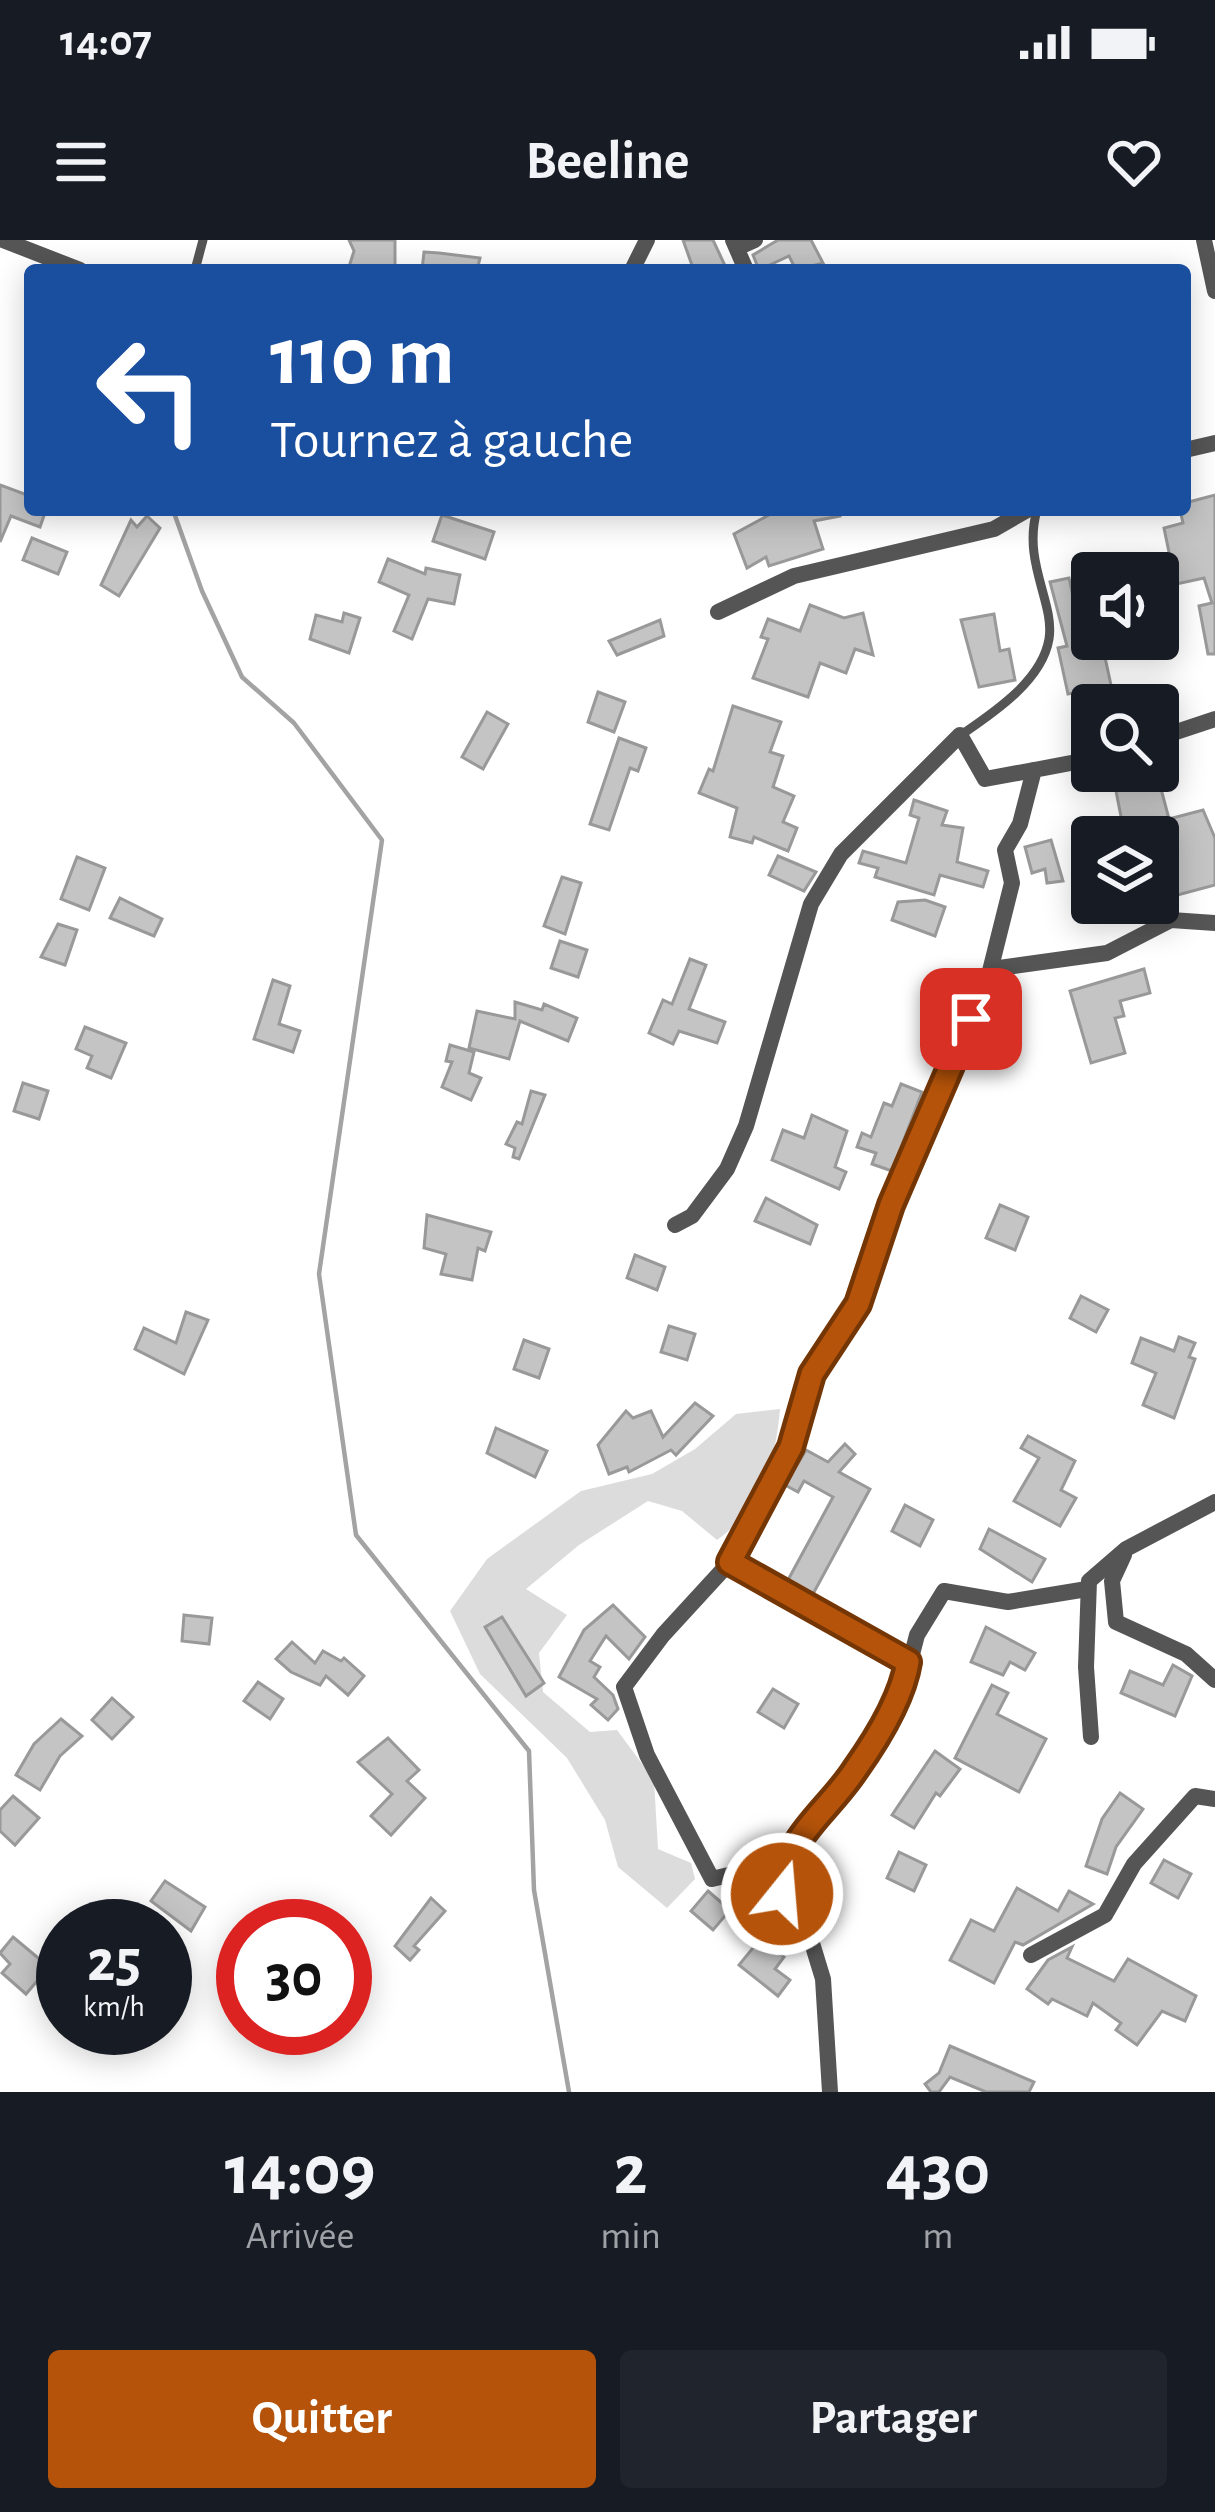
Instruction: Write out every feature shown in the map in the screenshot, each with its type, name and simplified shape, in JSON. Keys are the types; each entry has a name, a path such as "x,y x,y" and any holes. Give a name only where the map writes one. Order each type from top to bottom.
{"street":[{"path":"3,240 65,264"},
{"path":"735,244 755,240"},
{"path":"1204,240 1215,291"},
{"path":"718,612 794,576 994,530 1017,516"},
{"path":"1179,730 1215,719"},
{"path":"675,1225 692,1216 727,1169 760,1091 811,904 841,854 960,735 985,779 1071,763"},
{"path":"1034,770 1020,824 1005,850 1012,883 992,969 891,1205 858,1304 812,1374 791,1447 730,1562 663,1635 624,1688 647,1755 712,1879 782,1862 854,1773 904,1684 908,1662 944,1591 1007,1602 1087,1589 1126,1549 1215,1502"},
{"path":"992,969 1107,953 1171,920 1215,923"},
{"path":"1126,1549 1112,1581 1116,1622 1186,1654 1215,1680"},
{"path":"730,1562 908,1662"},
{"path":"1087,1589 1091,1737"},
{"path":"1030,1955 1105,1915 1134,1864 1174,1815 1195,1796 1215,1799"},
{"path":"782,1862 782,1894 812,1943 823,1979 830,2092"}],"lane":[{"path":"960,735 1029,678 1049,638 1030,534 1035,516"}],"shaded area":[{"path":"780,1409 764,1483 745,1513 717,1540 682,1511 648,1501 579,1545 526,1589 567,1615 539,1653 543,1692 590,1732 617,1730 654,1780 658,1849 691,1863 695,1879 667,1908 618,1867 605,1820 567,1758 480,1674 450,1611 487,1559 581,1491 652,1474 695,1449 736,1414"}],"building":[{"path":"349,240 395,240 395,264 350,264 354,251"},
{"path":"683,240 713,240 724,264 692,264"},
{"path":"778,240 811,240 823,263 793,264 789,256 772,264 757,264 753,255"},
{"path":"424,252 480,258 478,264 423,264"},
{"path":"0,485 24,494 24,516 44,516 40,527 11,516 0,542"},
{"path":"1215,495 1215,654 1208,654 1199,606 1212,603 1204,578 1179,583 1179,552 1169,552 1164,528 1183,523 1181,516 1191,516 1191,501"},
{"path":"147,516 160,528 119,596 101,585 131,520 137,527"},
{"path":"442,516 494,532 485,559 433,541"},
{"path":"767,516 840,516 814,521 823,549 769,566 766,557 747,568 734,534"},
{"path":"32,538 67,552 58,574 23,560"},
{"path":"388,559 425,574 426,568 460,575 454,604 428,599 412,639 394,631 409,595 379,582"},
{"path":"1069,578 1071,660 1106,660 1111,684 1071,684 1068,694 1058,648 1067,646 1050,582"},
{"path":"810,605 844,618 863,613 873,655 855,649 846,673 820,663 808,697 753,678 768,639 761,637 768,619 800,631"},
{"path":"344,613 360,618 349,653 310,639 316,615 342,622"},
{"path":"994,614 1000,651 1009,649 1015,680 979,687 961,620"},
{"path":"660,620 664,636 617,655 609,641"},
{"path":"598,692 625,702 614,732 588,722"},
{"path":"733,706 781,722 770,752 783,756 773,787 794,796 783,822 797,828 788,851 754,837 752,843 730,837 737,808 699,793 709,769 713,771"},
{"path":"487,712 508,724 483,769 462,757"},
{"path":"619,738 646,748 638,771 630,768 609,830 590,824"},
{"path":"1116,792 1162,792 1168,816 1121,816"},
{"path":"914,800 947,811 942,825 963,828 957,862 988,871 983,887 940,875 934,895 875,877 878,868 859,863 863,851 906,863 919,818 910,815"},
{"path":"1203,810 1215,838 1215,885 1179,895 1179,816"},
{"path":"1051,840 1063,881 1047,883 1045,869 1032,873 1025,847"},
{"path":"778,856 816,872 804,891 769,875"},
{"path":"77,857 105,868 89,910 61,899"},
{"path":"562,877 581,883 565,934 544,926"},
{"path":"120,898 162,919 154,936 110,918"},
{"path":"925,900 945,907 935,936 892,920 898,902"},
{"path":"58,924 77,930 65,965 41,957"},
{"path":"560,941 587,950 578,977 551,968"},
{"path":"690,959 706,965 689,1009 725,1022 717,1043 679,1031 673,1044 649,1033 663,1000 672,1004"},
{"path":"1144,969 1150,993 1120,1001 1124,1016 1115,1018 1125,1053 1091,1063 1070,991"},
{"path":"273,980 290,986 279,1024 300,1031 293,1052 254,1039"},
{"path":"515,1002 542,1010 544,1004 577,1018 568,1041 520,1021 509,1059 469,1048 477,1011 515,1019"},
{"path":"85,1027 126,1043 111,1078 87,1068 92,1056 76,1049"},
{"path":"450,1045 474,1052 469,1073 481,1078 471,1100 442,1087 452,1062 446,1061"},
{"path":"23,1083 48,1091 39,1119 14,1111"},
{"path":"901,1084 922,1092 892,1171 872,1164 876,1153 857,1147 862,1133 871,1137 884,1103 892,1106"},
{"path":"531,1091 545,1095 519,1159 513,1157 515,1148 506,1144 517,1122 522,1124"},
{"path":"812,1115 847,1131 835,1167 846,1172 839,1189 772,1160 783,1130 804,1138"},
{"path":"766,1198 817,1225 810,1244 755,1221"},
{"path":"1000,1205 1028,1217 1015,1250 986,1238"},
{"path":"427,1215 491,1232 485,1251 478,1248 472,1280 441,1274 446,1254 424,1248"},
{"path":"635,1255 665,1267 657,1290 627,1278"},
{"path":"1081,1296 1108,1310 1096,1332 1070,1318"},
{"path":"186,1312 208,1320 184,1374 135,1349 144,1328 176,1343"},
{"path":"669,1326 695,1334 687,1360 661,1352"},
{"path":"1179,1337 1195,1343 1189,1357 1195,1359 1174,1418 1143,1405 1156,1373 1132,1363 1141,1338 1174,1351"},
{"path":"524,1340 549,1349 539,1378 514,1369"},
{"path":"695,1403 713,1416 676,1455 671,1450 629,1472 627,1467 609,1474 598,1445 626,1411 633,1418 651,1411 663,1437"},
{"path":"496,1428 547,1451 535,1477 487,1453"},
{"path":"1028,1436 1075,1461 1061,1490 1076,1498 1060,1526 1014,1501 1039,1458 1021,1448"},
{"path":"845,1444 855,1454 839,1472 870,1489 813,1594 788,1580 833,1497 804,1481 798,1492 785,1485 806,1450 828,1462"},
{"path":"905,1505 933,1520 920,1546 892,1531"},
{"path":"989,1529 1045,1559 1032,1582 980,1549"},
{"path":"613,1605 645,1637 629,1659 606,1636 590,1661 600,1667 594,1677 613,1695 618,1709 608,1720 591,1705 597,1699 559,1677 584,1630"},
{"path":"184,1615 212,1618 209,1644 182,1641"},
{"path":"502,1617 544,1683 526,1696 485,1627"},
{"path":"986,1627 1035,1653 1025,1670 1010,1662 1003,1675 971,1662"},
{"path":"292,1642 315,1663 323,1651 341,1661 344,1658 364,1676 348,1695 326,1676 320,1685 291,1672 276,1659"},
{"path":"1173,1665 1192,1676 1175,1716 1121,1693 1130,1671 1163,1685"},
{"path":"258,1682 283,1699 270,1719 244,1701"},
{"path":"992,1685 1008,1693 997,1714 1046,1739 1019,1792 955,1758"},
{"path":"773,1689 798,1704 784,1728 758,1712"},
{"path":"112,1698 133,1717 112,1739 92,1720"},
{"path":"61,1719 82,1736 60,1756 40,1790 16,1775 34,1744"},
{"path":"388,1738 419,1770 407,1781 425,1798 391,1835 371,1816 392,1794 358,1762"},
{"path":"935,1751 960,1769 940,1796 936,1793 914,1828 892,1815"},
{"path":"1120,1793 1143,1809 1116,1847 1107,1874 1086,1866 1102,1819"},
{"path":"13,1796 39,1818 15,1845 0,1831 0,1810"},
{"path":"899,1852 926,1865 914,1891 887,1878"},
{"path":"1164,1860 1191,1874 1178,1898 1151,1883"},
{"path":"165,1881 205,1907 192,1929 192,1899 152,1899"},
{"path":"1017,1888 1058,1911 1069,1891 1093,1904 1023,1945 1015,1942 994,1983 950,1960 971,1920 994,1931"},
{"path":"708,1891 730,1910 713,1930 691,1911"},
{"path":"431,1898 445,1911 414,1946 419,1950 410,1960 395,1946"},
{"path":"13,1937 36,1956 36,1982 26,1994 2,1973 10,1964 0,1953"},
{"path":"761,1938 784,1957 775,1969 790,1980 778,1996 739,1965"},
{"path":"1072,1947 1067,1958 1114,1981 1128,1959 1196,1996 1185,2021 1162,2011 1137,2045 1116,2030 1121,2023 1093,2003 1087,2016 1052,1999 1048,2004 1027,1989 1048,1960"},
{"path":"950,2046 1034,2082 1029,2092 986,2092 950,2077 939,2092 931,2092 925,2084 939,2073"}],"waterway":[{"path":"175,516 202,591 242,677 294,723 382,840 319,1274 356,1535 529,1751 534,1890 569,2092"}],"route":[{"path":"782,1894 782,1862 854,1773 904,1684 908,1662 730,1562 791,1447 798,1409 812,1374 858,1304 891,1205 971,1019"}]}
